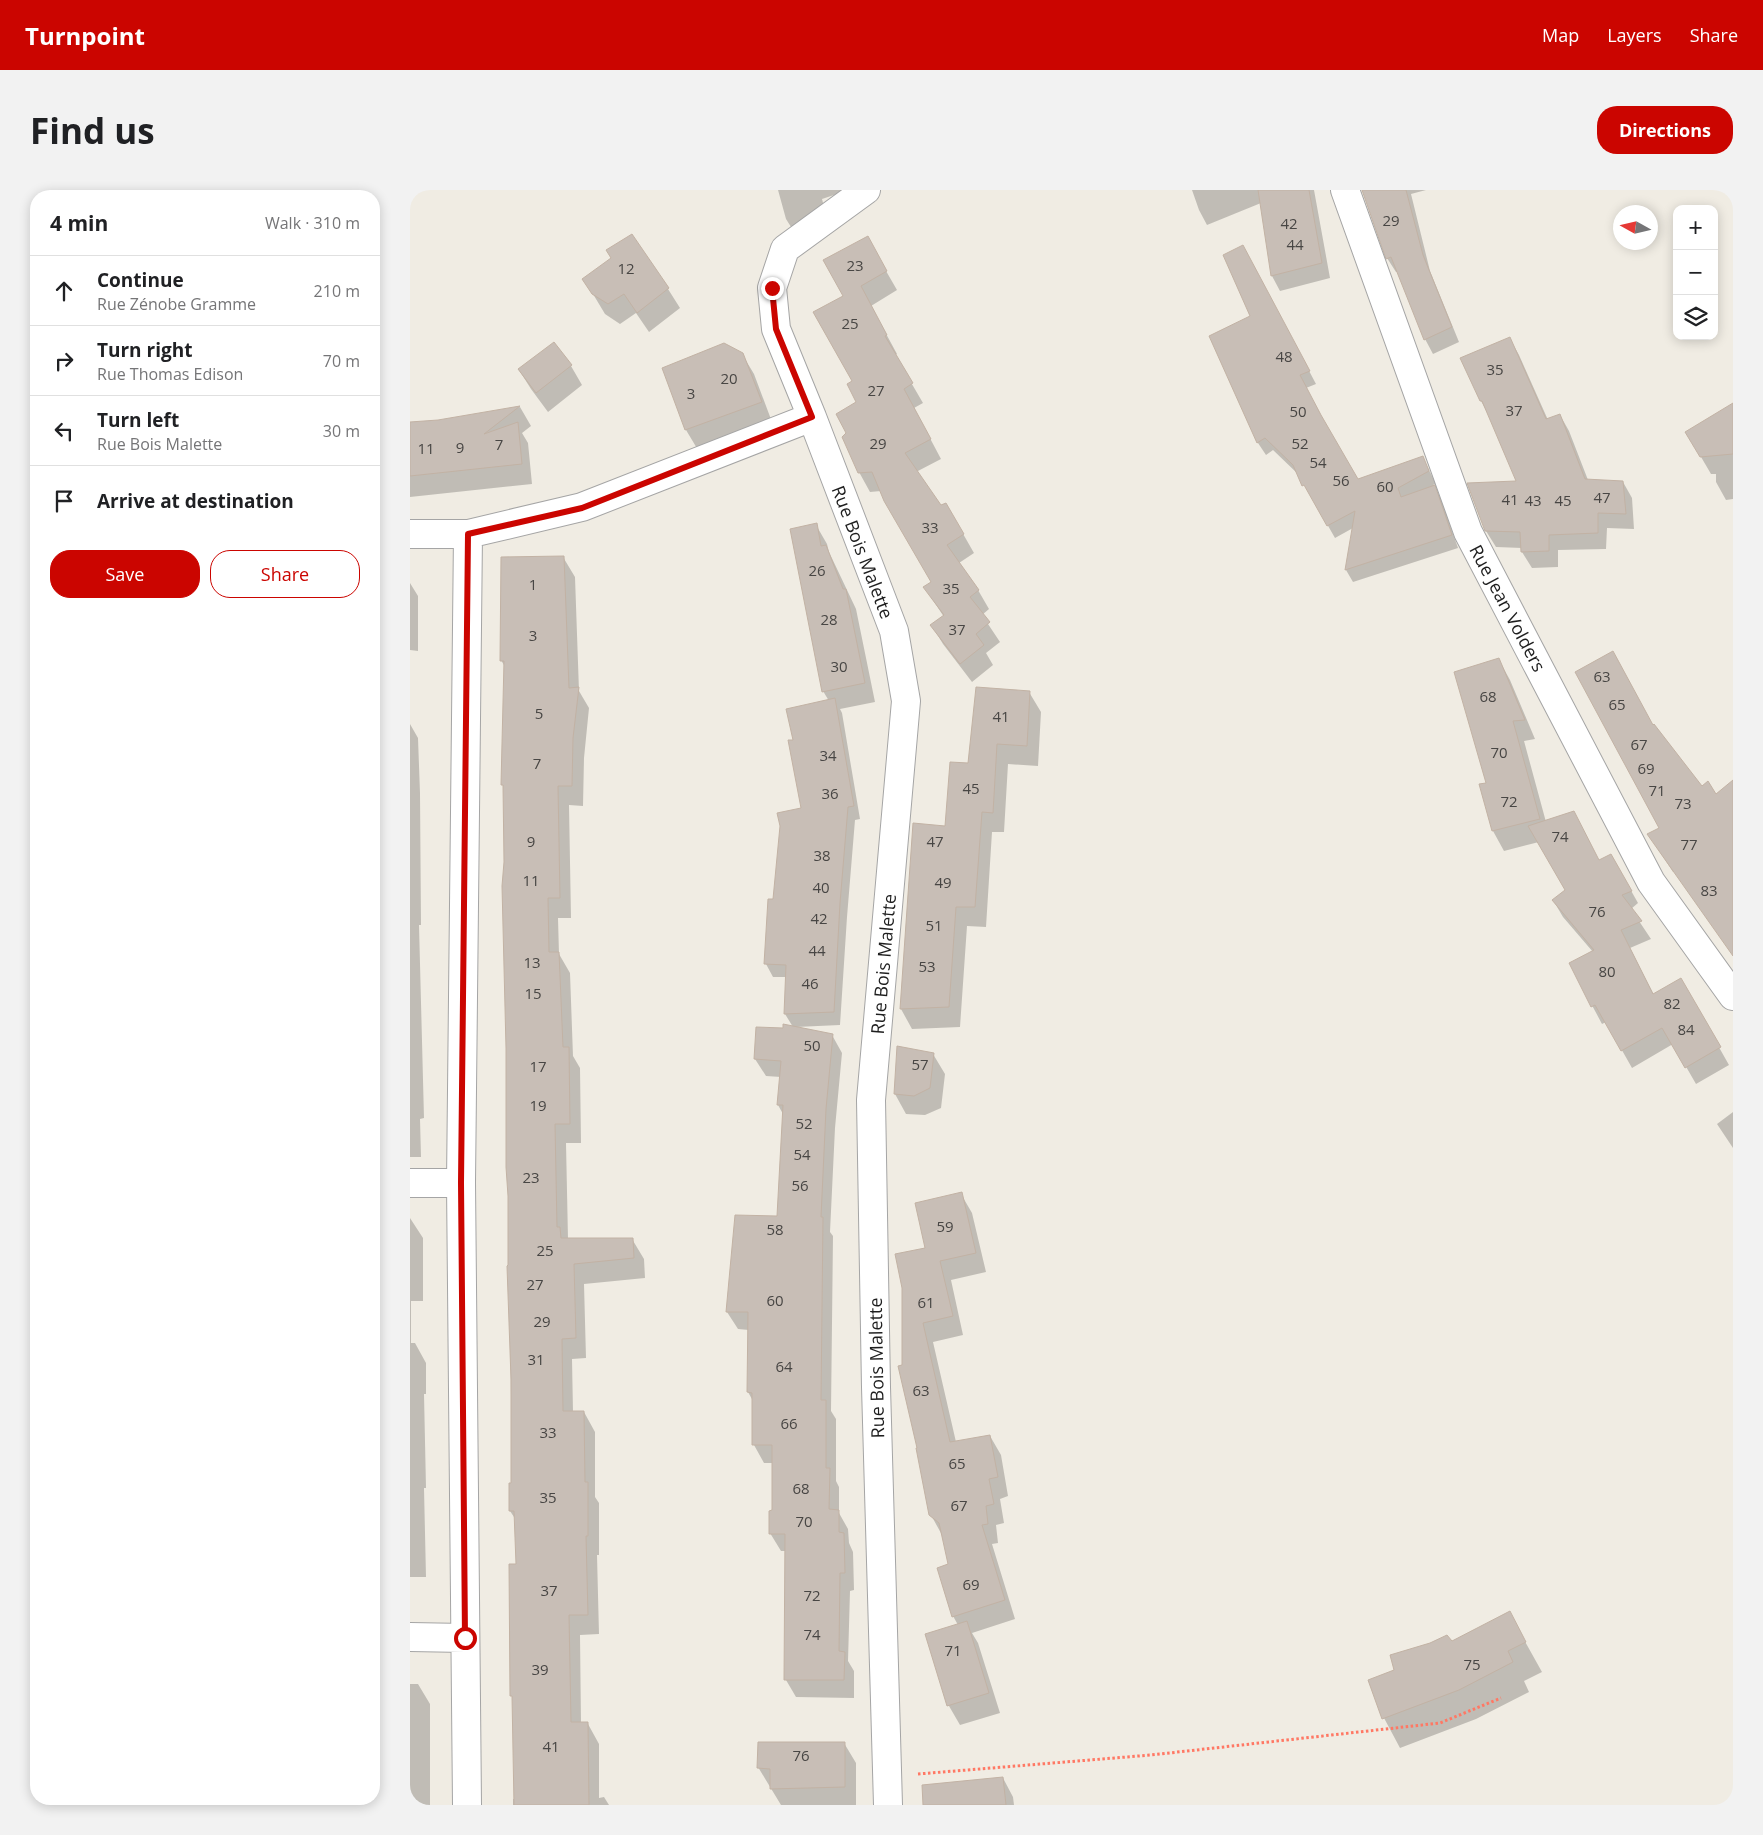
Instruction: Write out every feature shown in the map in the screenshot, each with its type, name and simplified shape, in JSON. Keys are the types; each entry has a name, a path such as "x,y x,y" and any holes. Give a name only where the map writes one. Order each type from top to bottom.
{"street":[{"name":"Rue Bois Malette","path":"866,190 785,249 772,288 776,329 812,417 894,631 906,701 871,1100 876,1387 888,1805"},
{"name":"Rue Jean Volders","path":"1345,190 1468,532 1651,882 1733,996"},
{"path":"410,534 468,534 582,508 812,417"},
{"path":"467,1805 461,1183 468,534"},
{"path":"410,1183 461,1183"},
{"path":"410,1637 465,1638"}],"path":[{"path":"887,1776 1151,1755 1440,1723 1501,1698"}],"building":[{"path":"1258,190 1309,190 1322,263 1271,276"},
{"path":"1362,190 1406,190 1423,255 1452,327 1424,340 1391,257 1386,259"},
{"path":"632,234 669,288 637,313 624,294 608,304 592,294 582,279 611,258 606,250"},
{"path":"868,236 887,271 861,286 887,335 885,336 913,383 904,389 931,439 905,453 941,505 946,503 964,534 947,545 979,590 970,597 990,622 976,634 984,645 960,664 930,625 944,615 923,587 931,582 884,501 872,472 858,473 842,437 846,433 836,414 856,402 847,384 852,381 813,312 843,296 823,260"},
{"path":"1243,245 1310,371 1300,375 1358,479 1423,456 1429,471 1398,488 1401,497 1435,485 1452,535 1345,570 1355,511 1327,526 1304,485 1302,486 1293,465 1265,438 1257,443 1209,336 1250,316 1223,255"},
{"path":"1510,337 1546,419 1560,414 1585,479 1623,481 1626,514 1598,513 1598,533 1549,535 1549,551 1521,552 1520,532 1485,531 1467,483 1516,481 1482,401 1480,401 1460,358"},
{"path":"554,342 572,365 536,393 518,369"},
{"path":"724,343 743,353 762,402 685,430 662,368"},
{"path":"1733,403 1733,454 1700,457 1685,432"},
{"path":"520,406 484,434 518,422 522,464 410,476 410,422 438,420"},
{"path":"817,523 821,546 826,545 843,589 846,589 865,683 822,692 790,529"},
{"path":"564,556 569,688 579,687 573,738 572,786 558,786 560,898 548,898 549,952 559,952 563,1047 569,1047 570,1124 555,1124 557,1227 560,1227 561,1238 633,1238 634,1258 574,1264 576,1338 562,1339 563,1411 584,1411 585,1482 588,1482 588,1536 586,1536 588,1615 569,1615 571,1722 588,1722 589,1805 514,1805 512,1696 510,1696 509,1564 516,1564 514,1511 509,1511 509,1483 511,1483 511,1379 507,1266 508,1196 502,886 504,862 503,785 501,785 504,661 500,661 501,557"},
{"path":"1613,651 1653,725 1702,786 1708,781 1716,794 1733,780 1733,956 1647,834 1659,828 1575,672"},
{"path":"1499,658 1525,720 1513,721 1540,819 1492,831 1479,784 1486,783 1454,672"},
{"path":"976,687 1030,691 1027,746 997,744 993,813 982,812 975,907 956,907 949,1007 900,1009 913,823 945,826 950,762 968,763"},
{"path":"835,698 854,806 848,807 834,1012 784,1014 786,965 764,964 768,899 773,899 780,826 777,813 801,808 788,740 793,740 786,709"},
{"path":"1574,811 1599,860 1611,854 1632,891 1622,895 1642,921 1621,930 1653,994 1681,978 1721,1047 1685,1068 1662,1028 1621,1051 1595,1005 1591,1007 1569,963 1594,950 1552,900 1565,890 1528,826"},
{"path":"783,1024 833,1034 826,1109 821,1217 823,1217 821,1400 826,1400 826,1468 830,1468 829,1509 839,1510 839,1532 844,1533 845,1573 840,1573 839,1651 845,1652 844,1680 784,1680 785,1534 769,1534 769,1511 772,1510 772,1445 752,1445 752,1393 747,1392 748,1312 726,1312 735,1215 777,1216 783,1105 777,1105 781,1061 754,1059 756,1027 783,1028"},
{"path":"897,1046 934,1053 930,1088 914,1096 894,1094"},
{"path":"962,1192 976,1253 940,1261 953,1316 923,1323 950,1442 990,1435 998,1477 989,1479 994,1504 986,1506 988,1524 982,1525 1005,1600 952,1617 937,1568 948,1564 939,1523 929,1515 917,1448 898,1366 902,1365 902,1288 895,1254 925,1248 915,1203"},
{"path":"1510,1611 1526,1642 1508,1651 1513,1662 1459,1690 1382,1719 1368,1680 1394,1670 1390,1655 1430,1643 1447,1635 1452,1641"},
{"path":"967,1621 989,1693 947,1706 925,1634"},
{"path":"758,1742 845,1742 845,1787 770,1789 770,1769 757,1768"},
{"path":"1003,1777 1006,1805 923,1805 922,1785"}],"route":[{"path":"465,1638 461,1183 468,534 582,508 812,417 776,329 772,288"}]}
